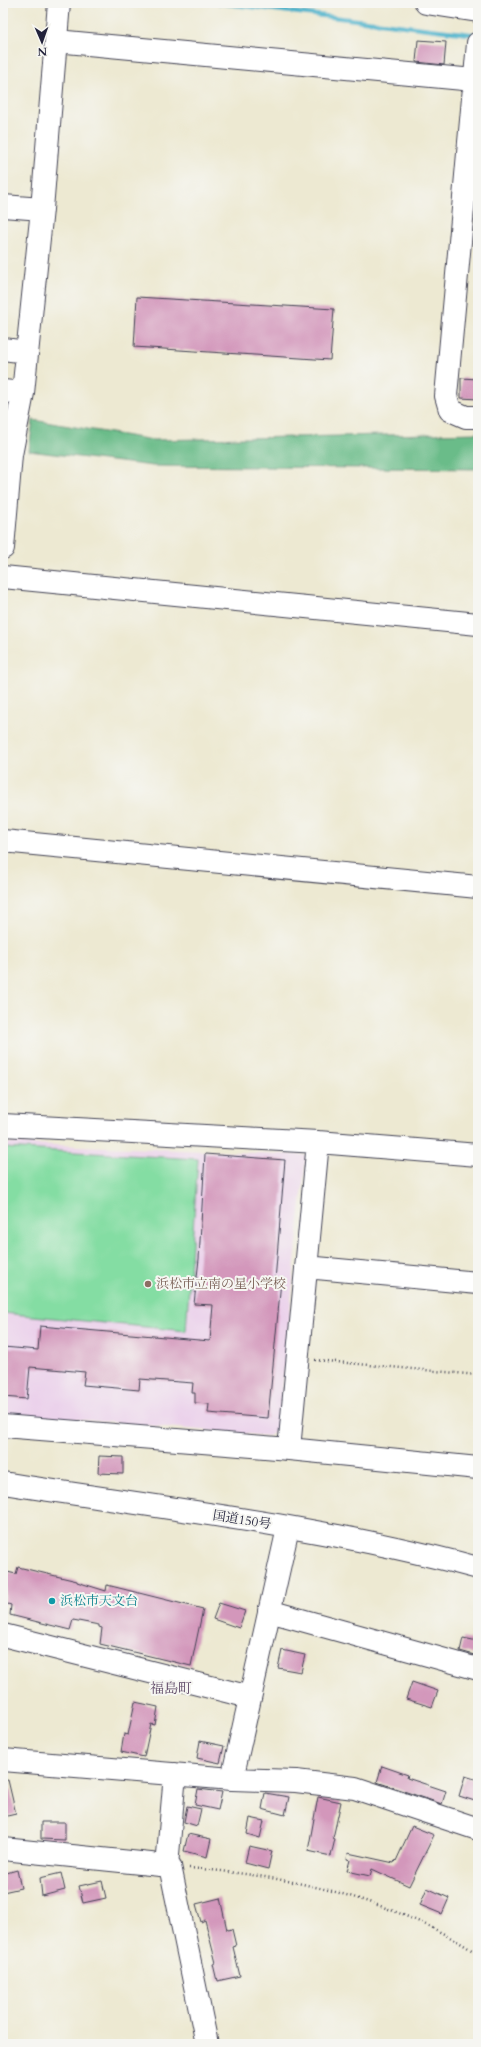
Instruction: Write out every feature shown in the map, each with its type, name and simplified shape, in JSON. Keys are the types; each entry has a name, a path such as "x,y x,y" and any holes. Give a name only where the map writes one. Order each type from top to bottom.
{"main road":[{"path":"3,548 11,455 13,392 27,352 42,209 59,3"},
{"path":"426,3 478,10"},
{"path":"56,41 474,80"},
{"path":"478,43 446,396 450,410 466,417 478,417"},
{"path":"3,206 42,209"},
{"path":"3,349 27,352"},
{"path":"3,577 478,624"},
{"path":"3,841 478,887"},
{"path":"3,1125 318,1142 478,1155"},
{"path":"289,1449 318,1142"},
{"path":"306,1267 478,1283"},
{"path":"3,1426 289,1449 478,1468"},
{"name":"国道150号","path":"3,1483 288,1528 421,1553 478,1568"},
{"path":"232,1779 288,1528"},
{"path":"269,1611 478,1669"},
{"path":"3,1636 250,1697"},
{"path":"3,1760 232,1779 296,1781 355,1788 478,1829"},
{"path":"175,1774 169,1866 207,2044"},
{"path":"3,1849 169,1866"}],"path":[{"path":"297,1359 478,1375"},
{"path":"169,1866 224,1871 275,1879 322,1888 356,1897 410,1918 454,1938 478,1954"}],"shaded area":[{"name":"浜松市立南の星小学校","path":"3,1143 306,1155 278,1429 269,1436 3,1413"}],"green space":[{"path":"33,420 153,440 478,433 478,469 153,466 29,451"},
{"path":"3,1148 198,1159 186,1331 3,1313"}],"building":[{"path":"418,40 446,42 444,65 416,62"},
{"path":"137,297 334,309 330,360 134,347"},
{"path":"461,378 478,379 478,399 461,398"},
{"path":"205,1154 285,1160 275,1281 281,1281 268,1418 208,1413 209,1404 195,1403 195,1393 192,1393 193,1383 140,1379 139,1390 83,1385 85,1372 30,1367 27,1399 3,1397 3,1347 38,1350 40,1326 210,1341 213,1305 194,1304 199,1259"},
{"path":"99,1456 123,1457 123,1474 98,1473"},
{"path":"18,1567 77,1581 106,1591 107,1585 203,1609 191,1666 100,1644 102,1628 99,1627 99,1625 73,1620 70,1630 10,1615 11,1605 4,1603 6,1588 3,1587 3,1571 16,1574"},
{"path":"219,1603 245,1611 239,1628 213,1619"},
{"path":"463,1638 478,1641 478,1656 460,1651"},
{"path":"282,1650 305,1655 301,1672 278,1668"},
{"path":"412,1682 438,1691 432,1707 406,1699"},
{"path":"135,1702 158,1707 155,1725 151,1724 144,1757 121,1752 124,1734 128,1735"},
{"path":"200,1741 224,1746 220,1763 197,1758"},
{"path":"382,1766 408,1775 407,1778 446,1791 442,1804 377,1782"},
{"path":"465,1776 478,1780 478,1802 459,1796"},
{"path":"8,1780 16,1814 3,1817 3,1781"},
{"path":"198,1789 222,1792 218,1810 195,1805"},
{"path":"265,1793 289,1797 285,1815 262,1809"},
{"path":"318,1797 341,1802 333,1838 335,1839 331,1856 308,1851"},
{"path":"187,1806 201,1809 197,1826 184,1822"},
{"path":"250,1818 264,1821 260,1838 247,1834"},
{"path":"41,1822 65,1822 65,1840 41,1839"},
{"path":"412,1826 434,1835 409,1886 372,1869 370,1876 347,1871 350,1860 347,1859 348,1853 394,1863"},
{"path":"188,1834 211,1839 207,1857 184,1851"},
{"path":"249,1846 272,1851 268,1869 245,1863"},
{"path":"17,1870 21,1888 3,1892 3,1874"},
{"path":"61,1873 65,1890 42,1896 40,1878"},
{"path":"102,1881 106,1898 83,1903 79,1886"},
{"path":"427,1888 449,1898 442,1914 420,1905"},
{"path":"220,1898 227,1930 232,1929 236,1946 233,1947 240,1976 217,1981 213,1964 216,1963 205,1920 201,1922 196,1904"}],"waterway":[{"path":"219,3 478,35"}],"place":[{"name":"浜松市立南の星小学校","path":"148,1284"},
{"name":"浜松市天文台","path":"52,1601"}],"district":[{"name":"福島町","path":"171,1688"}]}
